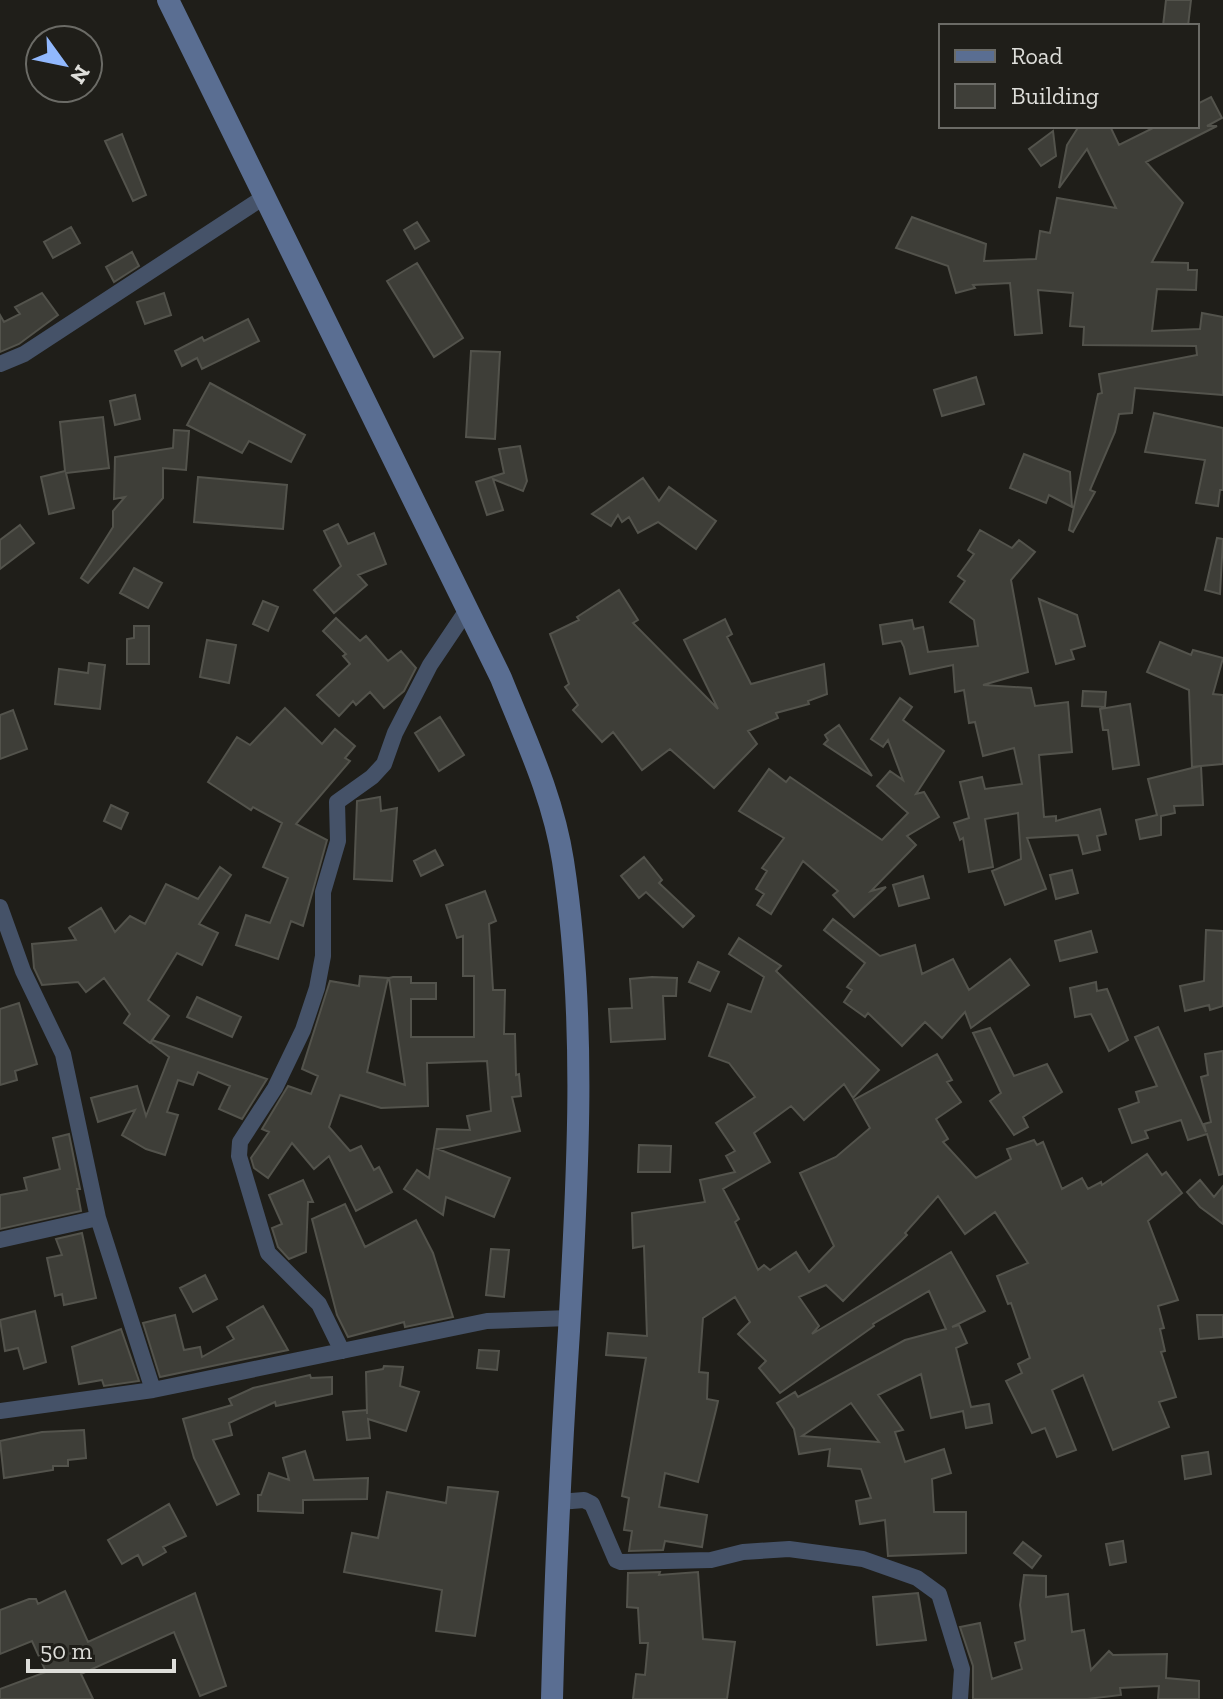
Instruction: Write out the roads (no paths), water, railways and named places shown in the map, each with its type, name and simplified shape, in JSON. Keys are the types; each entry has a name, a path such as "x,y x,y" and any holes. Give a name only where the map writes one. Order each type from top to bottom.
{"main road":[{"path":"168,0 501,678 544,782 563,859 573,950 581,1123 559,1502 552,1699"}],"street":[{"path":"0,364 24,354 264,197"},
{"path":"342,1351 319,1304 268,1253 247,1192 239,1156 240,1142 286,1065 317,988 323,956 323,892 338,841 337,802 384,764 395,733 430,665 467,610"},
{"path":"0,907 23,971 63,1054 98,1218 153,1390"},
{"path":"0,1240 98,1218"},
{"path":"0,1411 153,1390 487,1321 569,1318"},
{"path":"559,1502 584,1500 592,1504 616,1560 621,1562 711,1560 743,1552 789,1549 863,1559 917,1578 939,1594 962,1669 960,1699"}]}
